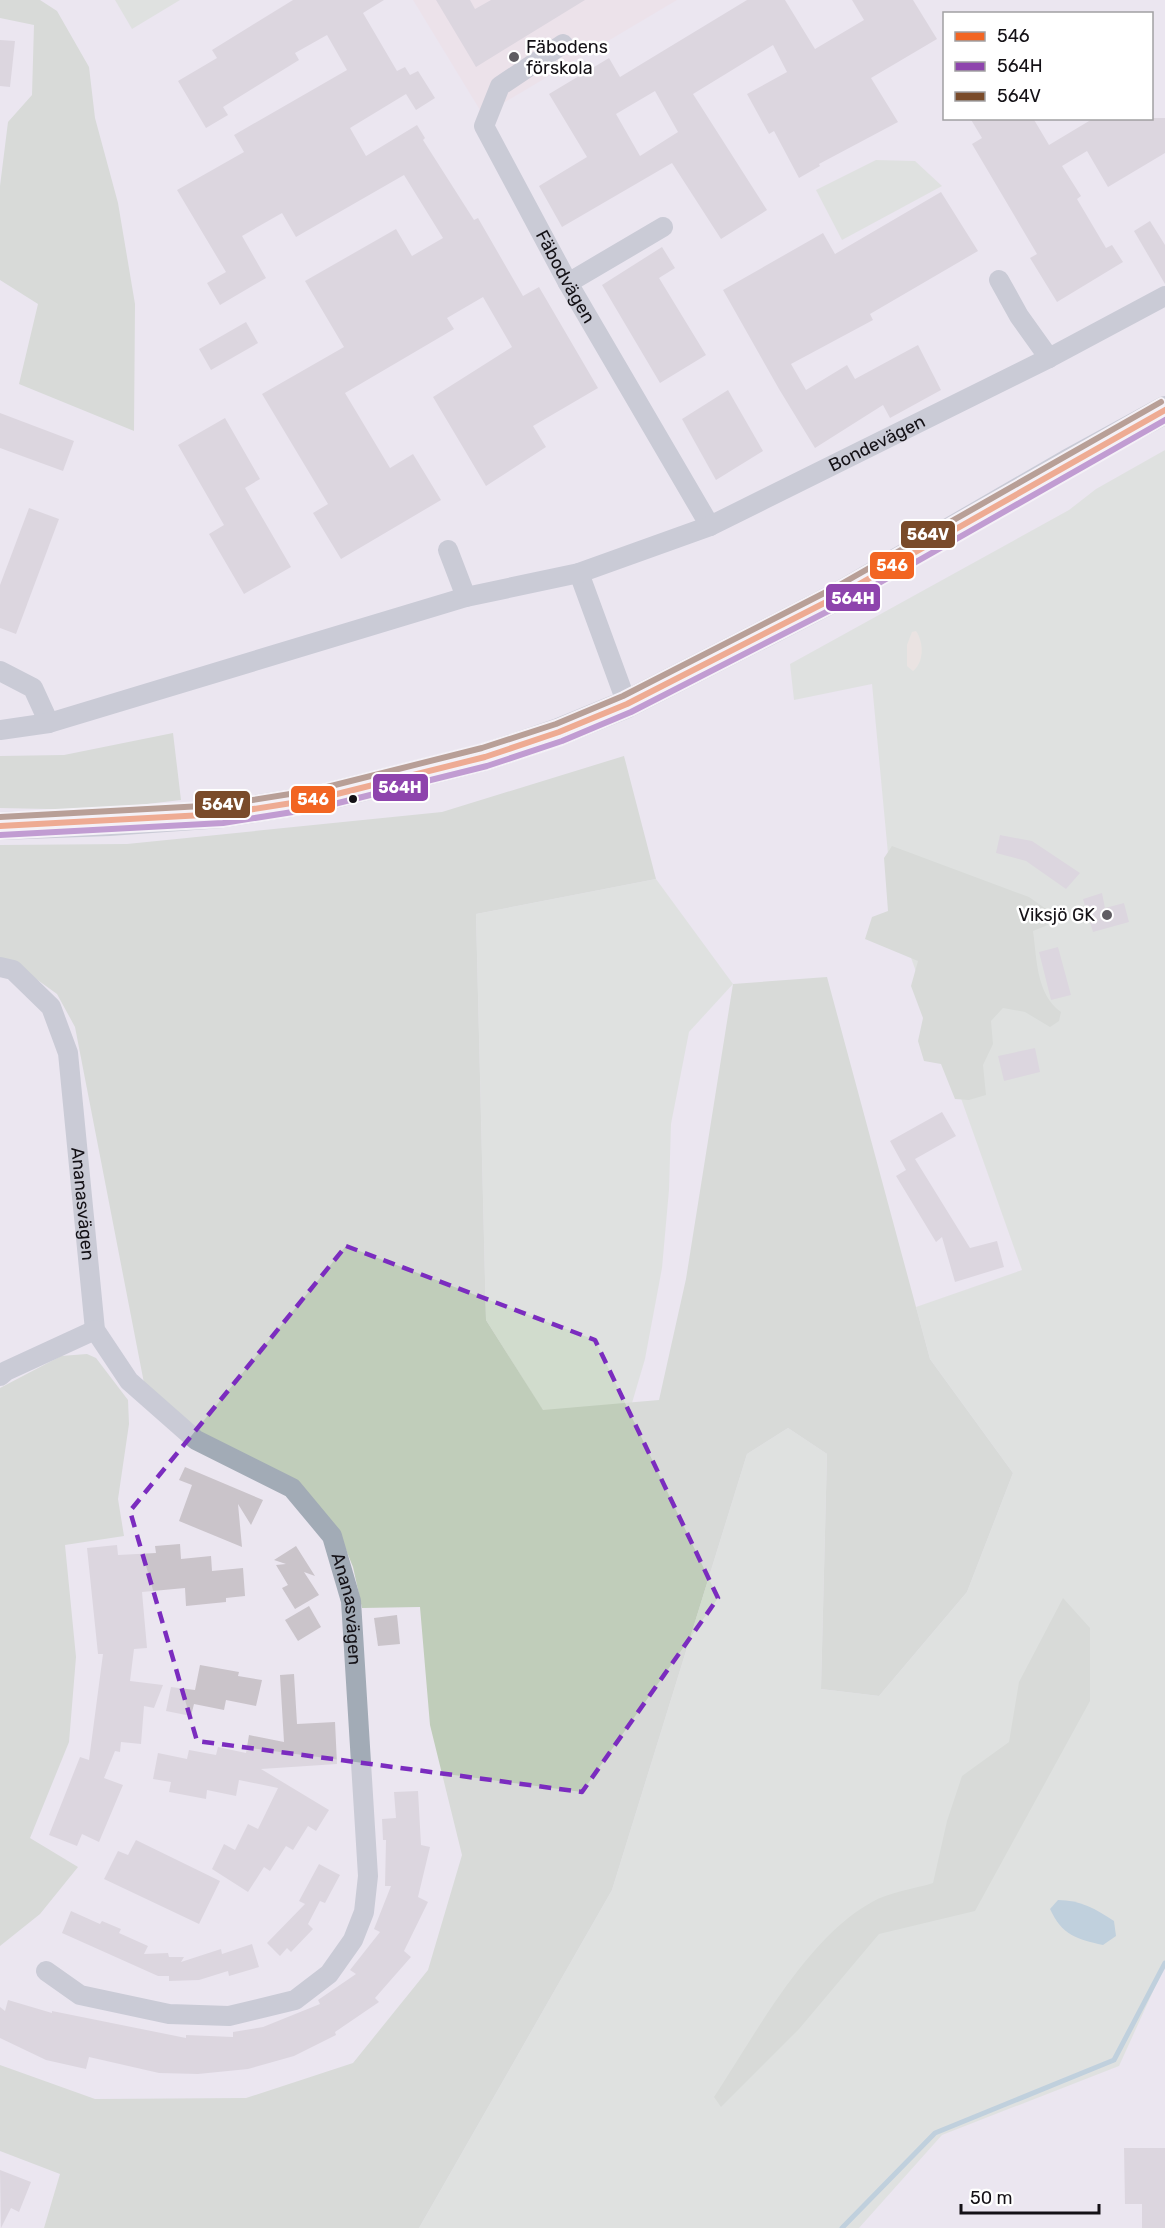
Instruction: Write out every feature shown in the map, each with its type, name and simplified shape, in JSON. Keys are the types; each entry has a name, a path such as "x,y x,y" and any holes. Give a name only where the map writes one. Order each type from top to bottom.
{"main road":[{"path":"0,826 109,822 222,813 317,799 485,757 559,732 627,704 840,595 1068,463 1165,410"}],"street":[{"name":"Fäbodvägen","path":"563,44 500,86 484,126 568,283 710,526"},
{"path":"568,283 663,227"},
{"path":"999,279 1019,316 1049,358"},
{"name":"Bondevägen","path":"0,730 49,723 466,597 579,573 710,526 1049,358 1165,296"},
{"path":"448,550 466,597"},
{"path":"579,573 627,704"},
{"path":"0,671 33,688 49,723"},
{"name":"Ananasvägen","path":"0,967 13,970 51,1007 68,1053 95,1330 129,1381 196,1440 292,1488 332,1536 351,1601 368,1876 364,1912 353,1940 328,1974 295,2000 229,2016 169,2014 80,1995 46,1971"},
{"path":"0,1376 6,1371 95,1330"}],"highlighted area":[{"path":"346,1246 595,1340 718,1598 582,1792 197,1741 130,1511"}],"shaded area":[{"name":"Fäbodens förskola","path":"413,0 677,0 483,115"}],"green space":[{"path":"0,0 40,0 57,11 89,67 95,118 118,203 135,304 134,431 19,384 38,304 0,280 0,186 8,122 32,95 34,25 0,18"},
{"path":"115,0 180,0 132,29"},
{"path":"876,160 915,161 942,186 842,240 816,190"},
{"name":"Viksjö GK","path":"1165,450 1165,1965 1119,2066 942,2135 859,2228 419,2228 612,1890 747,1454 788,1428 827,1454 821,1689 879,1696 967,1592 1013,1473 930,1359 916,1307 1022,1270 893,907 872,684 794,700 790,664 1069,510 1096,489"},
{"path":"173,733 181,800 95,810 0,808 0,756 64,755"},
{"path":"624,756 656,879 476,914 486,1320 543,1410 659,1400 686,1279 733,984 827,977 930,1359 1013,1473 967,1592 879,1696 821,1689 827,1454 788,1428 747,1454 612,1890 419,2228 44,2228 60,2174 0,2151 0,2065 95,2099 246,2098 353,2063 428,1970 462,1855 430,1725 420,1607 362,1608 353,1567 338,1530 202,1433 144,1383 75,1027 57,994 21,968 0,961 0,845 127,844 442,812"},
{"path":"892,846 1029,897 1049,911 1048,925 1033,931 1042,986 1047,996 1061,1012 1059,1021 1050,1027 1025,1012 1003,1008 991,1021 993,1044 983,1065 986,1095 969,1100 955,1099 941,1064 924,1061 918,1041 923,1018 911,986 918,961 865,939 872,917 888,911 884,858"},
{"path":"656,879 733,984 689,1032 671,1124 669,1190 662,1268 645,1359 632,1403 543,1411 486,1320 476,914"},
{"path":"87,1354 96,1358 128,1400 129,1424 118,1499 124,1536 65,1545 76,1657 69,1742 30,1838 78,1867 40,1914 0,1946 0,1388 61,1356"},
{"path":"1063,1598 1090,1628 1090,1701 975,1911 879,1934 799,2029 721,2107 714,2097 784,1990 825,1939 848,1918 872,1902 894,1893 933,1883 947,1821 962,1776 1009,1742 1019,1682"}],"sand":[{"path":"916,631 922,652 919,663 913,671 907,666 907,645 912,632"}],"water":[{"path":"1058,1900 1081,1903 1114,1921 1116,1936 1103,1945 1071,1934 1060,1925 1050,1909"}],"building":[{"path":"293,0 384,0 363,13 397,71 405,67 410,75 418,71 435,98 416,110 406,94 350,128 366,156 417,125 425,138 423,140 474,220 478,218 523,296 539,287 598,388 533,426 546,447 486,486 433,397 512,347 483,297 447,318 454,329 345,393 390,468 413,454 441,500 341,559 313,513 328,504 262,394 344,347 305,281 396,229 412,256 443,238 404,175 296,237 282,213 242,236 266,278 220,305 207,283 226,272 177,190 244,152 234,135 347,70 327,35 295,53 299,60 223,107 228,115 206,128 178,81 217,58 212,50"},
{"path":"436,0 470,0 475,9 491,0 585,0 476,67"},
{"path":"747,0 785,0 815,49 864,20 852,0 913,0 937,39 871,78 898,122 819,164 820,166 799,178 774,131 769,134 747,94 787,72 773,45 693,94 767,210 721,239 672,163 562,227 539,186 587,157 549,94 609,58 620,77","holes":["655,91 678,132 640,156 616,114"]},
{"path":"0,40 15,41 10,87 0,86"},
{"path":"1165,118 1165,153 1108,187 1087,151 1062,166 1081,196 1077,199 1106,248 1112,245 1123,262 1057,302 1030,258 1037,254 972,144 982,138 971,120 1034,120 1049,145 1091,120"},
{"path":"941,192 978,251 870,314 873,320 791,364 806,390 847,365 855,379 918,345 941,390 890,418 883,405 815,448 723,290 823,233 835,254"},
{"path":"1150,221 1165,245 1165,284 1134,231"},
{"path":"662,247 675,268 659,278 706,355 660,383 602,285"},
{"path":"246,322 258,343 211,370 199,349"},
{"path":"728,390 763,451 716,480 682,419"},
{"path":"0,413 74,441 63,471 0,448"},
{"path":"225,418 260,479 245,488 291,567 244,594 209,534 224,525 178,445"},
{"path":"29,508 59,519 16,634 0,628 0,585"},
{"path":"1000,835 1032,841 1080,873 1066,889 1026,861 996,853"},
{"name":"Viksjö GK","path":"1102,893 1105,908 1124,903 1129,922 1093,932 1083,899"},
{"path":"1058,947 1071,995 1051,1000 1039,952"},
{"path":"1035,1048 1040,1072 1004,1081 998,1056"},
{"path":"942,1112 956,1136 915,1159 970,1248 997,1241 1004,1267 955,1282 942,1237 936,1242 896,1176 906,1170 890,1141"},
{"path":"185,1467 263,1500 251,1525 238,1504 242,1547 179,1521 192,1485 179,1480"},
{"path":"180,1544 181,1559 211,1556 212,1571 243,1568 245,1596 226,1598 226,1602 186,1606 185,1588 142,1592 147,1648 134,1649 130,1681 163,1685 154,1708 144,1706 141,1744 121,1742 120,1752 115,1751 104,1778 123,1785 99,1842 82,1834 77,1846 49,1835 80,1757 89,1760 103,1654 98,1654 87,1548 117,1545 118,1555 156,1553 155,1546"},
{"path":"296,1546 315,1576 304,1572 319,1595 295,1609 282,1588 288,1585 276,1565 286,1564 274,1560"},
{"path":"309,1606 321,1627 298,1641 285,1620"},
{"path":"397,1615 400,1644 378,1646 374,1618"},
{"path":"200,1665 239,1672 238,1676 262,1680 256,1706 226,1700 224,1710 194,1704 191,1716 166,1711 171,1687 195,1690"},
{"path":"294,1674 297,1724 335,1722 337,1764 261,1769 329,1810 316,1831 308,1826 293,1850 286,1846 270,1871 264,1867 248,1892 212,1869 224,1844 235,1850 248,1824 258,1829 278,1788 239,1780 236,1796 207,1790 206,1799 169,1792 171,1782 153,1779 158,1753 187,1759 189,1750 216,1755 218,1747 246,1753 249,1735 284,1742 280,1675"},
{"path":"418,1791 421,1845 430,1847 418,1897 428,1902 404,1951 411,1957 375,1998 379,2002 335,2032 336,2035 294,2056 248,2069 198,2074 159,2073 89,2057 86,2069 46,2060 0,2038 0,2007 5,2011 8,2000 52,2013 52,2011 186,2038 186,2035 233,2037 233,2032 263,2027 320,2004 318,2000 356,1974 350,1970 380,1932 374,1929 391,1886 385,1886 386,1840 383,1840 382,1819 396,1818 394,1792"},
{"path":"136,1840 220,1881 199,1924 104,1879 118,1851 128,1855"},
{"path":"319,1864 340,1875 325,1903 320,1901 308,1924 313,1929 291,1952 287,1948 280,1956 267,1943 305,1904 299,1901"},
{"path":"71,1911 100,1924 102,1921 121,1929 119,1933 148,1946 144,1954 168,1953 169,1957 184,1957 181,1962 221,1949 222,1954 252,1944 259,1967 229,1976 228,1971 199,1980 169,1981 169,1976 158,1976 62,1933"},
{"path":"1124,2148 1165,2148 1165,2228 1142,2228 1142,2204 1125,2204"},
{"path":"0,2170 31,2182 19,2212 11,2208 1,2228"}],"waterway":[{"path":"842,2228 935,2133 1114,2060 1165,1963"}],"transit line":[{"name":"564V","path":"0,817 221,805 315,790 482,748 556,724 623,696 836,587 1161,402"},
{"name":"546","path":"0,826 222,814 317,799 485,757 559,732 627,704 840,595 1165,410"},
{"name":"564H","path":"0,835 223,823 318,808 487,766 562,741 631,712 844,603 1165,420"}],"place":[{"name":"Fäbodens förskola","path":"514,57"},
{"name":"Viksjö GK","path":"1107,915"}]}
